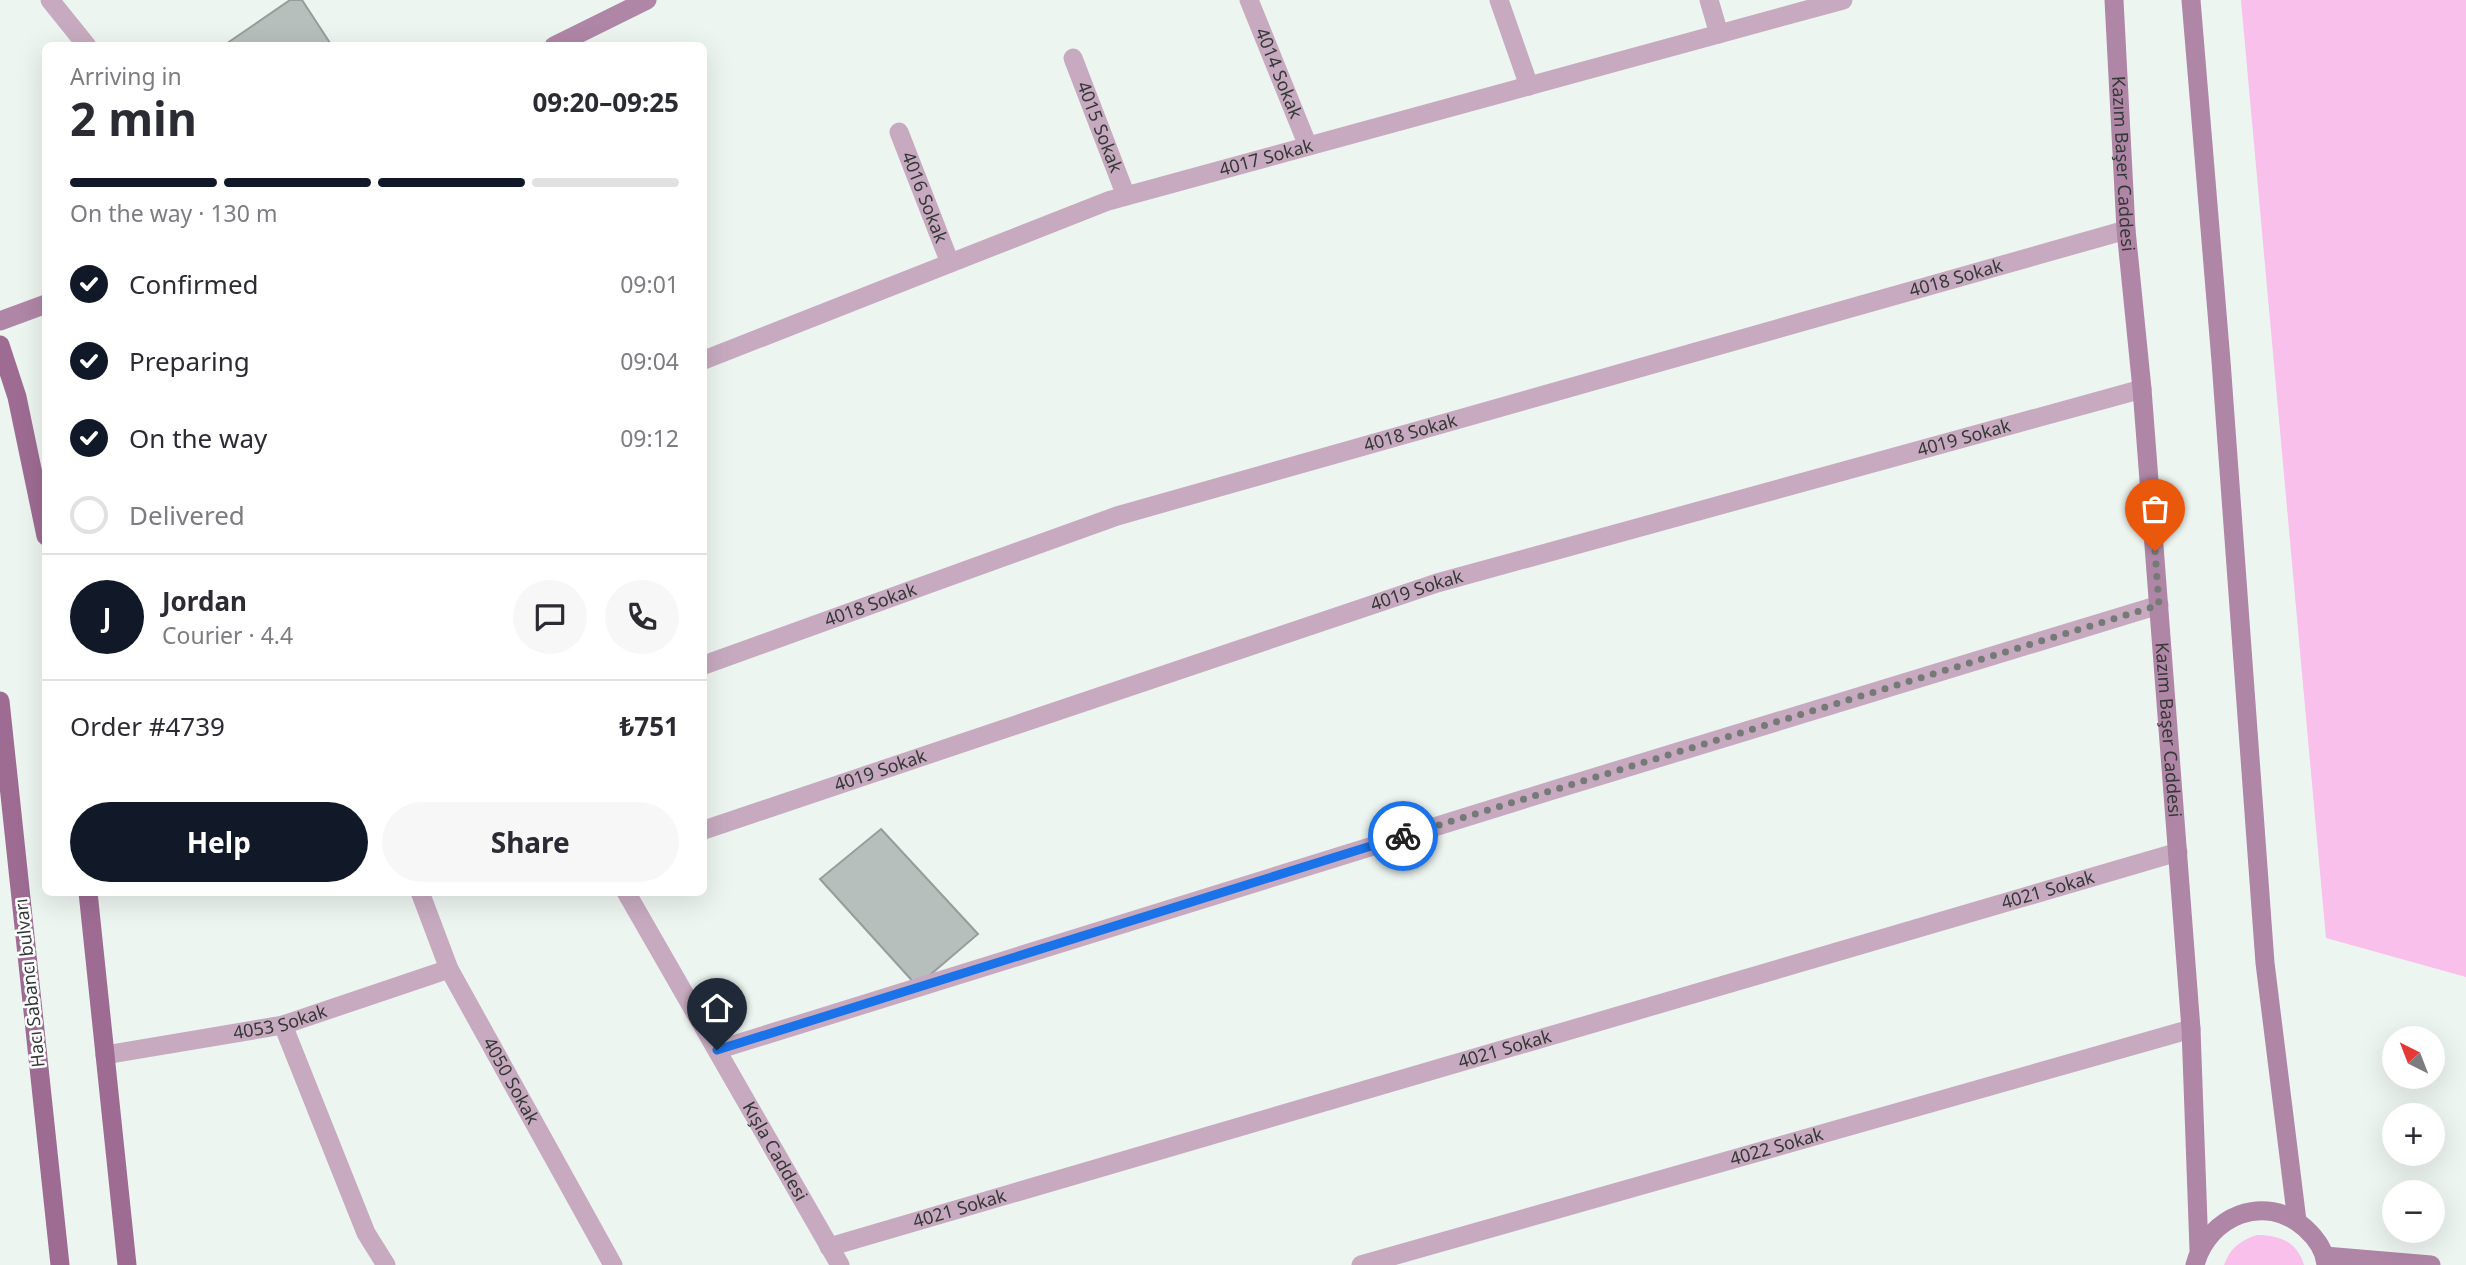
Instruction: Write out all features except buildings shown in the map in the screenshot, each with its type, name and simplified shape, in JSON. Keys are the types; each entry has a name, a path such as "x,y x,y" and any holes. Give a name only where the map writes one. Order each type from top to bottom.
{"main road":[{"path":"562,42 647,0"},
{"name":"Kazım Başer Caddesi","path":"2114,0 2126,230 2142,389 2191,1029 2197,1257"},
{"path":"2192,0 2224,388 2265,963 2297,1221 2314,1236 2326,1260 2431,1265"},
{"path":"0,321 42,305"},
{"path":"0,345 17,397 42,517"},
{"name":"Hacı Sabancı bulvarı","path":"0,701 60,1265"},
{"path":"88,896 127,1265"},
{"name":"Kazım Başer Caddesi","path":"2197,1257 2212,1231 2231,1217 2253,1211 2276,1212 2297,1221"}],"street":[{"path":"50,0 84,42"},
{"name":"4014 Sokak","path":"1250,0 1308,146"},
{"path":"1499,0 1529,86"},
{"path":"1709,0 1719,34"},
{"name":"4017 Sokak","path":"707,359 1126,196 1843,0"},
{"name":"4015 Sokak","path":"1073,58 1126,196"},
{"name":"4016 Sokak","path":"899,132 950,263"},
{"name":"4018 Sokak","path":"707,664 1117,516 2126,230"},
{"name":"4019 Sokak","path":"707,829 1437,583 2142,389"},
{"path":"717,1050 2159,605"},
{"name":"4021 Sokak","path":"830,1247 2178,852"},
{"name":"4050 Sokak","path":"421,896 449,968 613,1265"},
{"name":"Kışla Caddesi","path":"628,896 840,1265"},
{"name":"4053 Sokak","path":"105,1055 284,1025 449,968"},
{"path":"284,1025 366,1233 386,1265"},
{"name":"4022 Sokak","path":"1361,1265 2191,1029"},
{"path":"366,1233 369,1265"}],"shaded area":[{"path":"2241,0 2466,0 2466,977 2326,938"},
{"path":"2257,1235 2273,1236 2286,1241 2297,1251 2304,1265 2224,1265 2237,1246"}],"way so far":[{"path":"1403,836 2159,605 2155,551"}],"route":[{"path":"717,1050 1403,836"}]}
